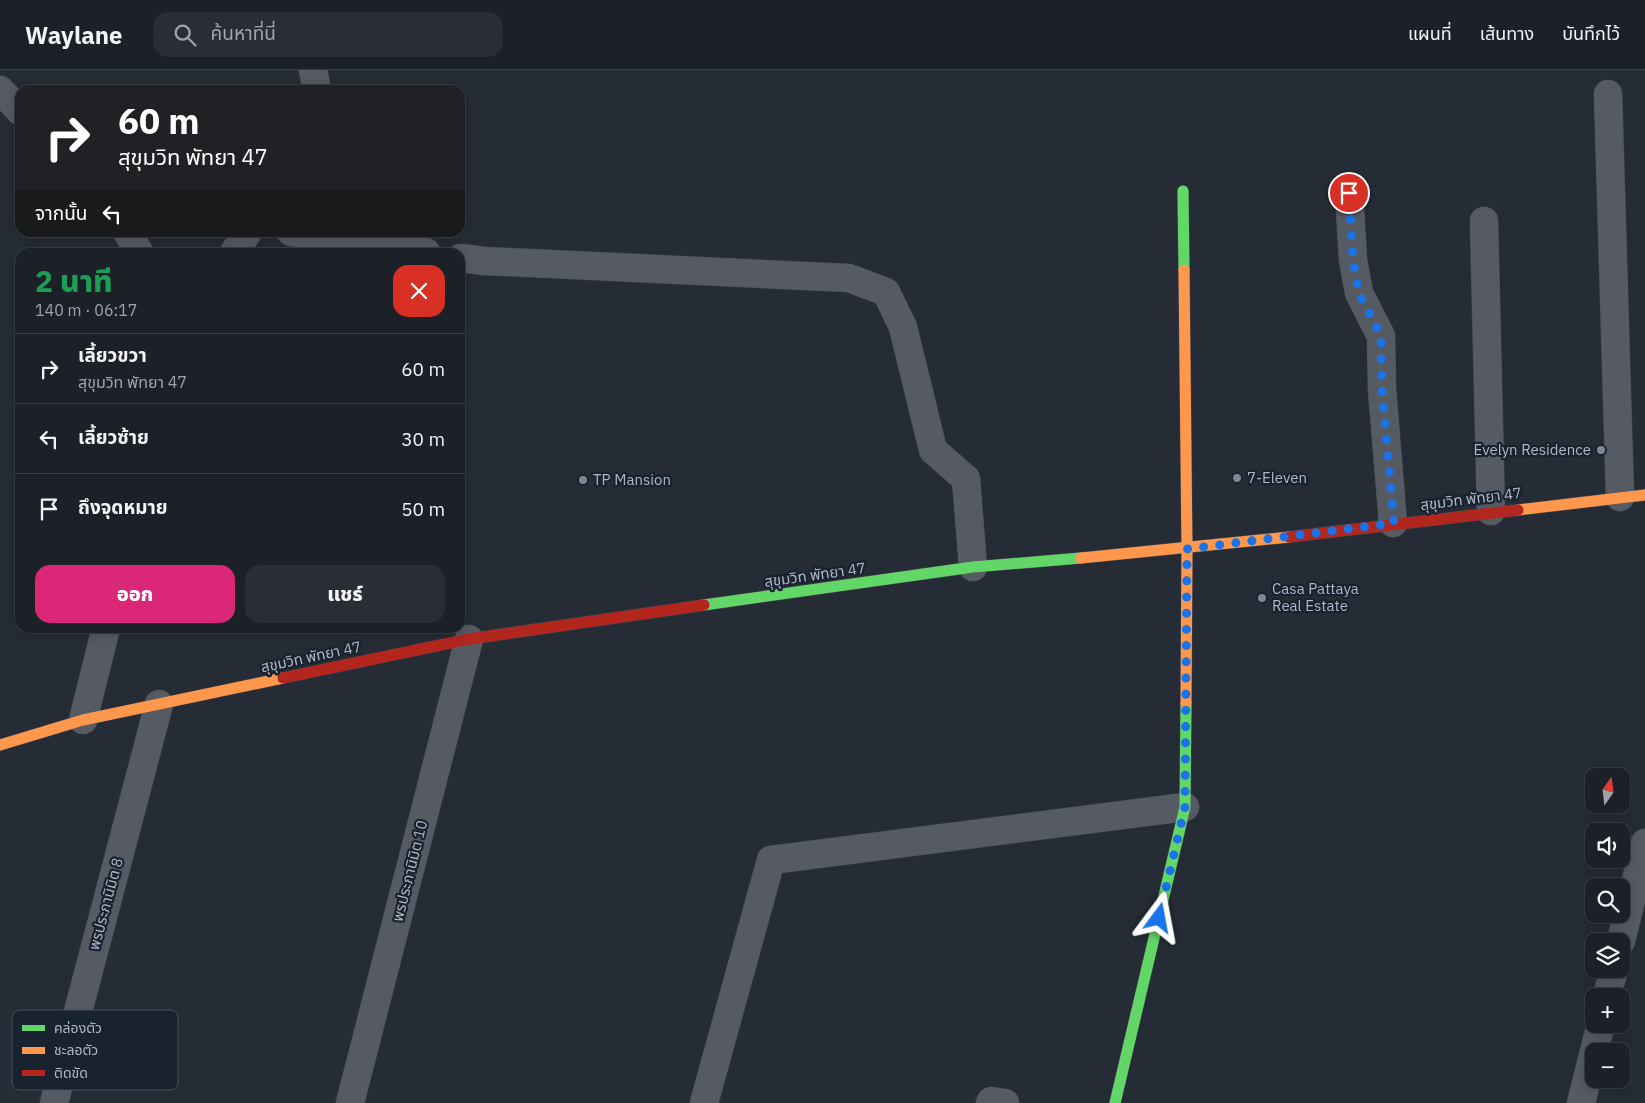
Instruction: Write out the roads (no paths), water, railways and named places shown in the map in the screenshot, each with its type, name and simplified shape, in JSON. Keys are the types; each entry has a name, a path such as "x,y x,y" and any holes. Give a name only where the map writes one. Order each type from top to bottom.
{"street":[{"path":"313,70 316,85"},
{"path":"0,90 15,106"},
{"path":"1608,94 1633,496"},
{"path":"1115,1103 1185,807 1187,549 1183,191"},
{"path":"1349,193 1353,260 1359,293 1381,336 1382,390 1394,523"},
{"path":"1484,221 1491,511"},
{"path":"131,237 137,248"},
{"path":"237,248 244,237"},
{"path":"325,237 399,248"},
{"path":"465,259 849,278 886,292 903,327 933,450 966,479 973,568"},
{"name":"สุขุมวิท พัทยา 47","path":"0,745 83,720 469,639 973,568 1187,549 1491,511 1633,496"},
{"path":"83,720 105,633"},
{"name":"พรประภานิมิต 10","path":"350,1103 469,639"},
{"name":"พรประภานิมิต 8","path":"78,1010 159,704"},
{"path":"704,1103 771,860 1185,807"},
{"path":"1623,933 1645,843"},
{"path":"1581,1103 1598,1033"},
{"name":"พรประภานิมิต 8","path":"54,1103 57,1090"},
{"path":"990,1103 991,1101 1005,1103"}],"place":[{"name":"Evelyn Residence","path":"1601,450"},
{"name":"7-Eleven","path":"1237,478"},
{"name":"TP Mansion","path":"583,480"},
{"name":"Casa Pattaya Real Estate","path":"1262,598"}]}
